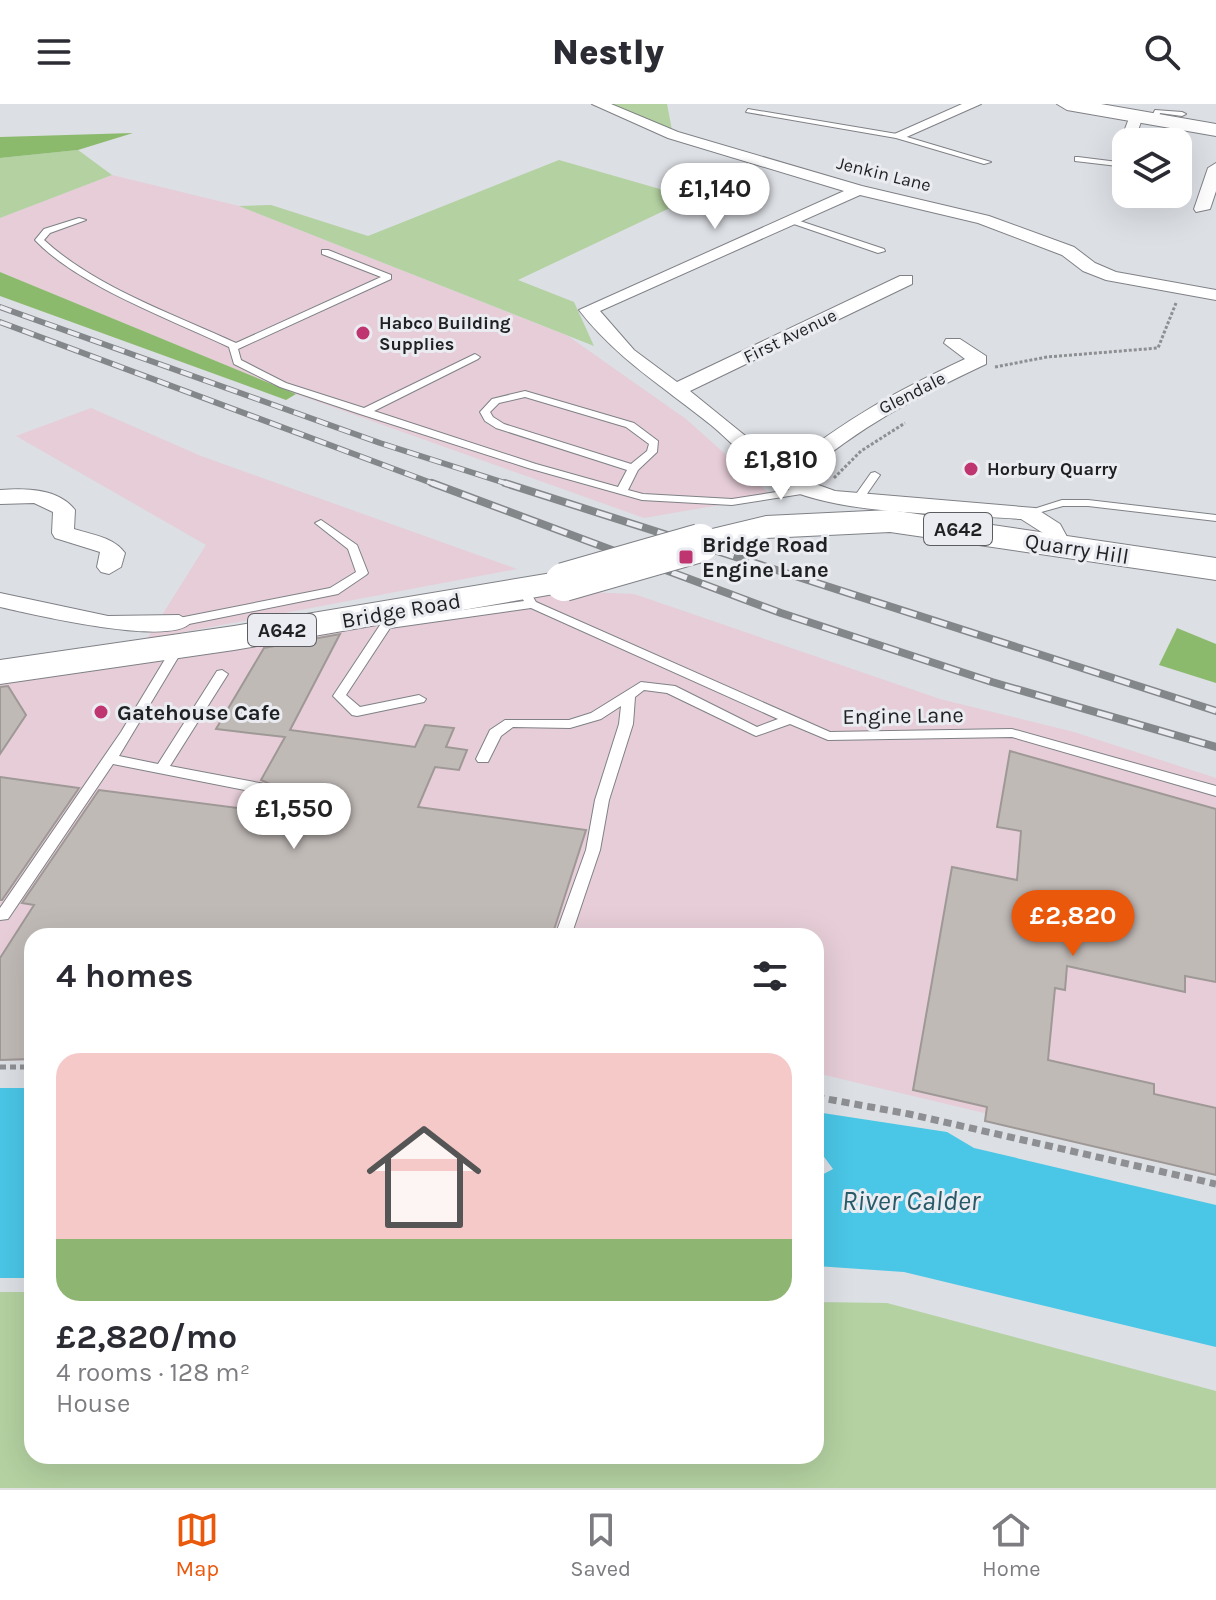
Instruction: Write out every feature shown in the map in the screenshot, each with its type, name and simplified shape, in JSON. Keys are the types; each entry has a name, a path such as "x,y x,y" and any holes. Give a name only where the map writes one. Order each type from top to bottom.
{"highway":[{"name":"Quarry Hill","path":"564,582 766,527 890,521 1216,569"},
{"name":"Bridge Road","path":"0,672 179,634 527,597 564,582"}],"main road":[{"path":"1067,104 1216,130"}],"street":[{"name":"Jenkin Lane","path":"599,104 673,135 858,190 983,219 1068,251 1089,267 1112,276 1216,295"},
{"path":"897,136 974,104"},
{"path":"1138,128 1145,118"},
{"path":"1202,209 1216,168"},
{"path":"858,190 588,310 609,329 627,354 718,421 785,479 813,492 858,499 1027,513 1052,529 1061,546"},
{"name":"First Avenue","path":"674,391 907,280"},
{"name":"Glendale","path":"785,479 839,434 888,403 979,360 953,343"},
{"path":"0,497 30,497 57,504 64,510 63,533 108,547 113,553 109,567"},
{"path":"0,600 108,623 179,634"}],"lane":[{"path":"748,111 897,136 987,162"},
{"path":"1145,118 1157,111 1182,114"},
{"path":"1078,159 1112,163"},
{"path":"82,220 47,231 39,240 54,254 93,277 236,347"},
{"path":"791,220 881,251"},
{"path":"325,252 388,277 233,348 237,362 254,372 364,412 621,492 670,500 732,502 813,492"},
{"path":"364,412 475,357"},
{"path":"621,492 633,468 652,452 654,443 630,425 518,394 496,401 485,412 500,426 633,468"},
{"path":"858,499 875,475"},
{"path":"1027,513 1062,503 1088,503 1216,518"},
{"path":"3,915 110,759 179,634 334,591 362,573 353,547 321,523"},
{"path":"419,699 357,712 339,696 386,625 527,597"},
{"name":"Engine Lane","path":"527,597 828,736 1012,733 1216,791"},
{"path":"161,769 222,674"},
{"path":"483,759 495,733 510,723 570,724 596,716 641,686 670,689 756,732 790,719"},
{"path":"566,928 593,850 602,800 626,724 629,696"},
{"path":"110,759 270,790"}],"path":[{"path":"983,374 995,367 1047,357 1158,348 1180,290"},
{"path":"813,492 861,451 910,420"},
{"path":"0,1067 24,1067"},
{"path":"824,1098 909,1114 1216,1184"}],"shaded area":[{"path":"112,175 239,206 568,336 686,419 772,496 644,518 296,394 0,272 0,218"},
{"path":"91,408 201,456 517,569 147,639 206,545 16,436"},
{"path":"558,591 634,594 940,699 1074,732 1216,778 1216,1168 824,1075 824,928 24,928 24,1060 0,1061 0,685"}],"green space":[{"path":"606,104 667,104 672,130"},
{"path":"133,133 78,150 0,158 0,137"},
{"path":"78,150 112,175 0,218 0,158"},
{"path":"559,160 691,198 518,280 574,302 594,346 239,206 271,205 368,236"},
{"path":"0,272 296,394 286,400 0,296"},
{"path":"1177,628 1216,644 1216,683 1159,665"},
{"path":"0,1292 24,1292 24,1464 824,1464 824,1302 887,1303 1216,1391 1216,1488 0,1488"}],"water":[{"path":"0,1088 24,1088 24,1278 0,1278"},
{"name":"River Calder","path":"824,1113 947,1132 974,1148 1216,1205 1216,1347 904,1272 824,1267 824,1174 833,1169 824,1157"}],"building":[{"path":"340,634 290,730 415,747 425,725 454,728 446,747 467,750 459,770 435,767 418,807 586,830 555,928 24,928 24,1059 0,1060 0,958 34,905 22,903 99,790 245,809 253,795 276,796 279,788 261,780 285,737 216,729 264,648"},
{"path":"8,686 26,715 0,754 0,687"},
{"path":"1010,751 1216,809 1216,982 1185,976 1185,992 1067,966 1065,990 1055,988 1048,1060 1154,1084 1154,1094 1216,1108 1216,1175 985,1121 987,1107 913,1090 952,867 1017,880 1021,831 997,827"},
{"path":"0,777 79,788 2,900 0,900"}],"railway":[{"path":"0,307 380,443 511,485"},
{"path":"0,322 437,485"},
{"path":"432,483 781,613 992,682 1216,747"},
{"path":"505,483 1216,711"}],"place":[{"name":"Habco Building Supplies","path":"363,333"},
{"name":"Horbury Quarry","path":"971,469"},
{"name":"Bridge Road Engine Lane","path":"686,557"},
{"name":"Gatehouse Cafe","path":"101,712"}]}
